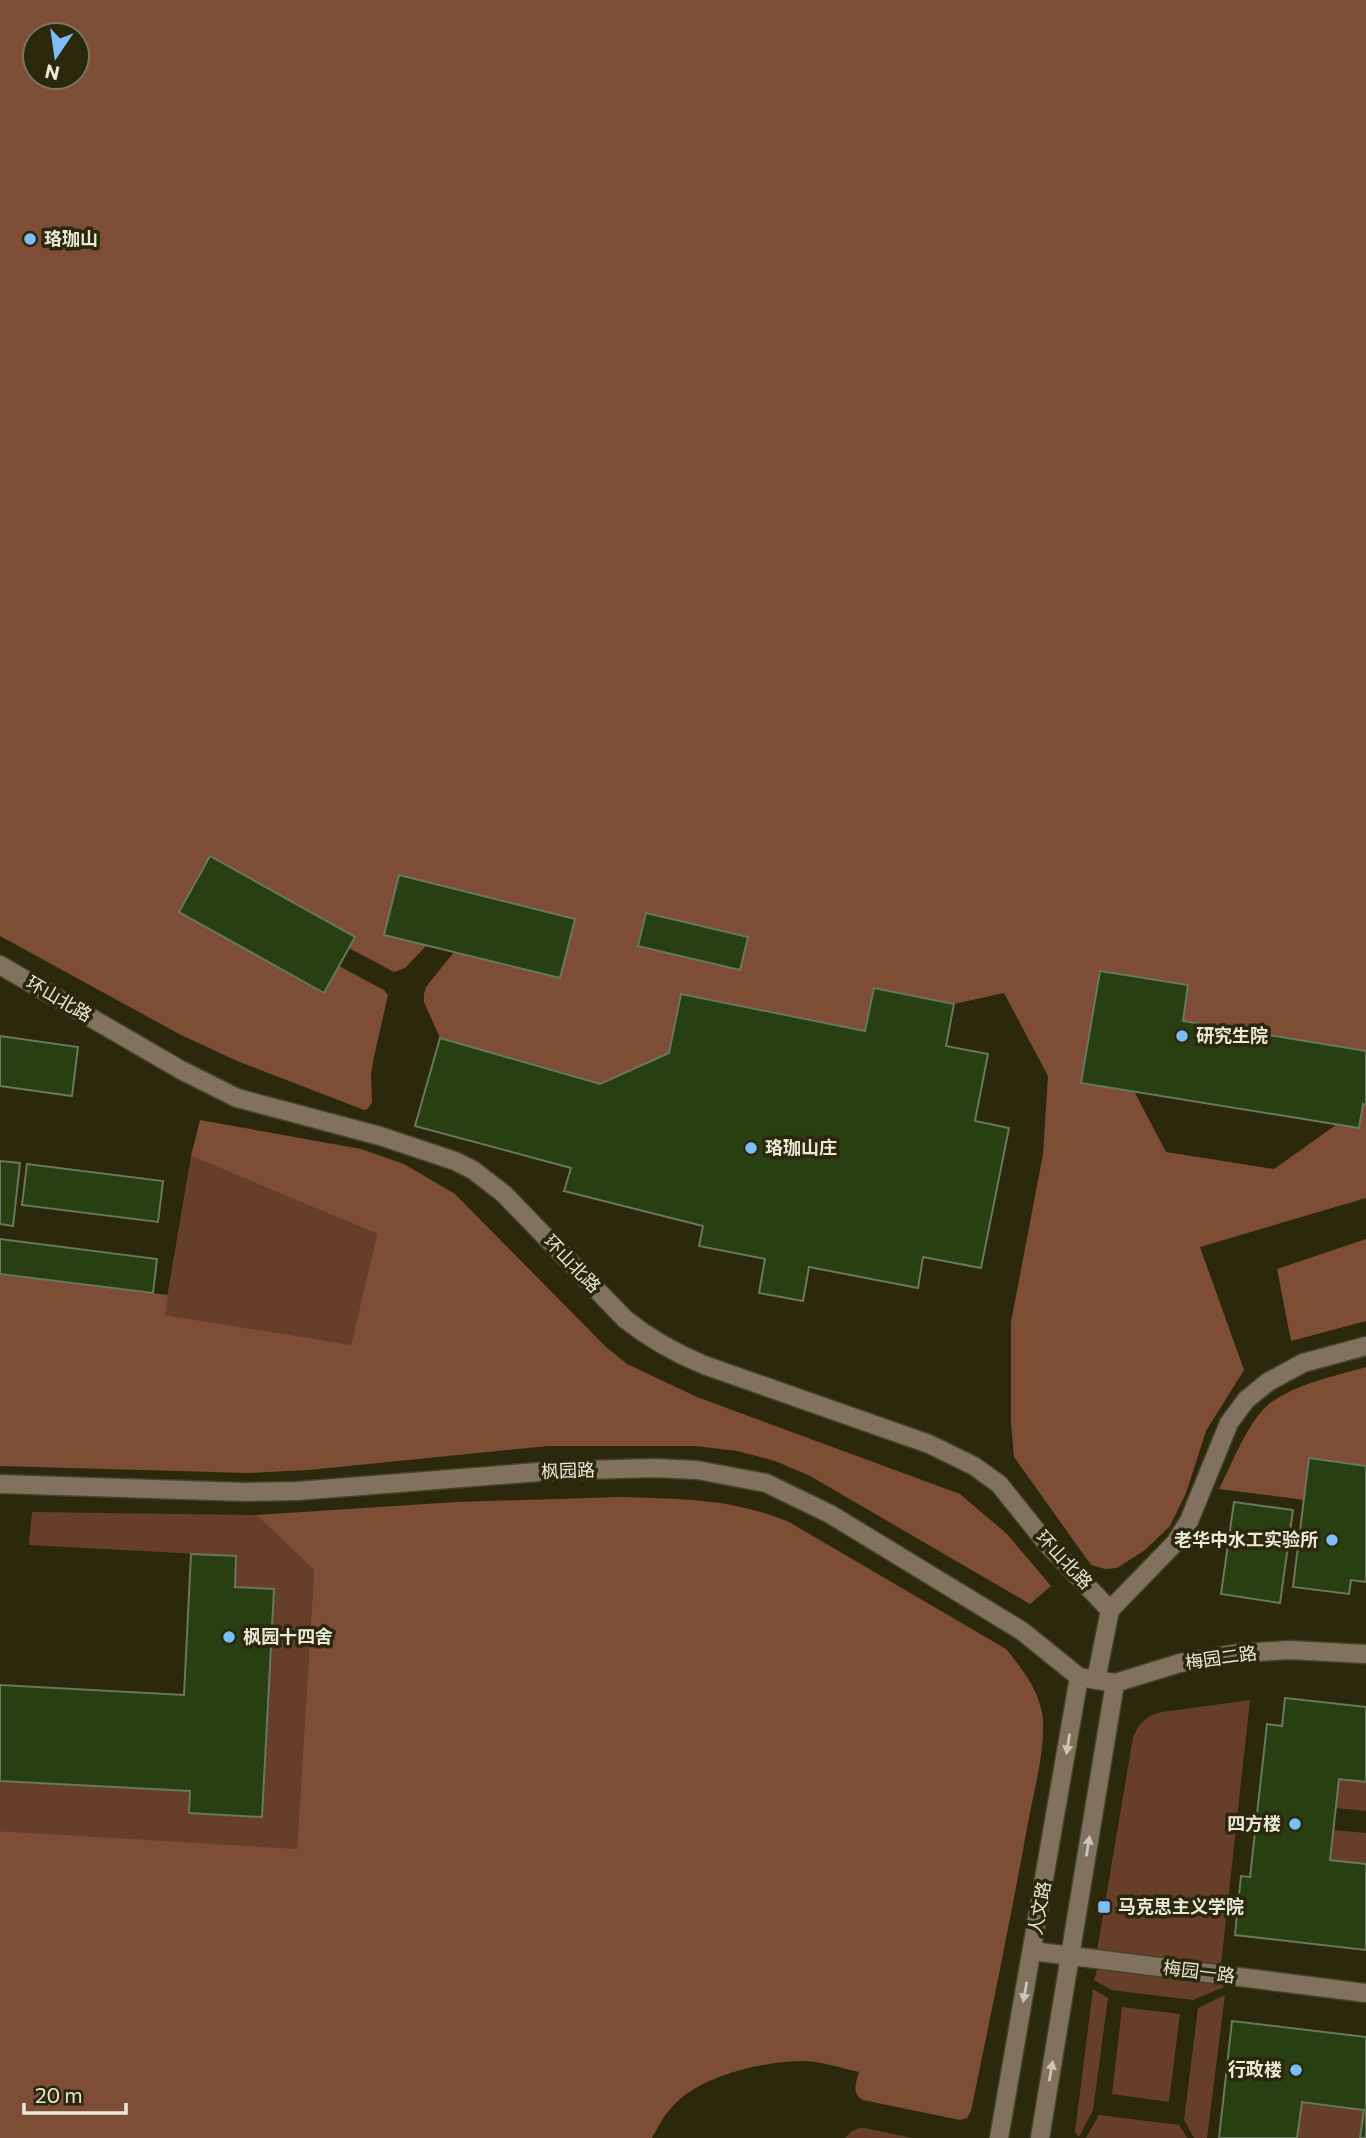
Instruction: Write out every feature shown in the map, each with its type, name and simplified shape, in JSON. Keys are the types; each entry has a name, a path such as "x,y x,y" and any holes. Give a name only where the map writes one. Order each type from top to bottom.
{"street":[{"name":"环山北路","path":"0,965 181,1070 237,1098 380,1136 455,1160 473,1170 503,1194 625,1319 672,1351 704,1365 929,1444 974,1466 999,1484 1048,1545 1110,1610"},
{"path":"1088,1678 1110,1610 1175,1543 1189,1521 1229,1423 1246,1400 1268,1382 1303,1363 1366,1346"},
{"name":"枫园路","path":"0,1484 245,1492 297,1491 551,1471 654,1468 732,1475 766,1483 830,1514 1022,1631 1088,1678"},
{"name":"梅园二路","path":"1088,1678 1115,1683 1180,1663 1240,1653 1289,1650 1366,1654"},
{"name":"人文路","path":"999,2138 1032,1951 1088,1678"},
{"path":"1040,2138 1115,1683"},
{"name":"梅园一路","path":"1032,1951 1366,1993"}],"shaded area":[{"path":"0,0 1366,0 1366,1051 1183,1021 1188,985 1100,971 1081,1083 1134,1091 1166,1152 1274,1169 1336,1125 1358,1128 1363,1104 1366,1105 1366,1198 1200,1247 1244,1370 1206,1431 1186,1493 1170,1526 1145,1550 1117,1568 1105,1569 1091,1565 1014,1457 1011,1423 1011,1322 1043,1154 1048,1076 1004,993 954,1004 874,988 865,1031 681,995 669,1053 600,1084 440,1038 424,1002 426,987 454,952 560,978 575,919 427,945 405,968 394,972 349,948 355,937 210,857 180,912 323,993 339,966 384,990 388,995 371,1074 372,1102 368,1109 364,1110 237,1061 181,1035 0,936","holes":["647,913 747,937 740,970 639,946"]},
{"path":"200,1120 361,1149 404,1164 455,1194 606,1347 627,1364 697,1397 960,1494 1007,1534 1051,1586 1030,1604 810,1476 775,1461 737,1451 695,1446 548,1446 309,1470 247,1473 0,1466 0,1274 168,1295 165,1315 351,1345 377,1234 191,1156"},
{"path":"191,1156 377,1234 351,1346 164,1315"},
{"path":"1366,1239 1366,1321 1291,1341 1277,1269"},
{"path":"1366,1367 1366,1466 1310,1458 1304,1500 1219,1489 1247,1432 1269,1404 1303,1386"},
{"path":"621,1497 685,1499 726,1504 789,1522 1006,1649 1030,1681 1043,1719 1040,1762 971,2111 967,2118 960,2120 863,2100 856,2091 859,2072 805,2061 753,2067 716,2078 700,2086 685,2095 670,2110 652,2138 0,2138 0,1831 297,1849 314,1570 256,1515 456,1502"},
{"path":"32,1512 256,1515 314,1570 297,1850 0,1831 0,1781 190,1791 273,1589 235,1587 236,1556 29,1545"},
{"path":"1250,1700 1221,1965 1097,1951 1133,1737 1138,1727 1152,1715 1162,1712"},
{"path":"1339,1779 1366,1782 1366,1811 1336,1808"},
{"path":"1333,1830 1366,1833 1366,1864 1330,1860"},
{"path":"1098,1967 1227,1980 1226,1986 1193,2000 1111,1990 1094,1980"},
{"path":"1093,1989 1108,1998 1093,2110 1079,2137 1075,2132"},
{"path":"1225,1995 1207,2138 1194,2138 1184,2120 1198,2008"},
{"path":"1122,2007 1180,2014 1169,2102 1112,2094"},
{"path":"1302,2102 1364,2110 1360,2138 1297,2138"},
{"path":"1099,2115 1179,2125 1187,2138 1086,2138"},
{"path":"860,2128 865,2128 912,2138 845,2138"}],"building":[{"path":"210,856 355,937 324,993 179,912"},
{"path":"399,875 575,919 560,978 384,935"},
{"path":"646,913 748,937 740,970 638,946"},
{"name":"研究生院","path":"1100,971 1188,985 1183,1021 1366,1051 1366,1105 1363,1104 1359,1128 1081,1083"},
{"name":"珞珈山庄","path":"874,988 954,1004 946,1046 988,1054 975,1121 1009,1128 981,1268 923,1257 918,1288 809,1267 803,1301 759,1293 765,1259 699,1246 703,1226 564,1191 571,1168 415,1126 440,1038 600,1084 669,1053 681,994 865,1031"},
{"path":"0,1036 78,1047 72,1096 0,1086"},
{"path":"0,1161 20,1163 13,1226 0,1224"},
{"path":"27,1164 163,1181 158,1222 22,1205"},
{"path":"0,1239 157,1259 153,1293 0,1274"},
{"name":"老华中水工实验所","path":"1309,1458 1366,1466 1366,1582 1351,1580 1349,1594 1293,1587"},
{"path":"1234,1502 1293,1510 1280,1603 1221,1594"},
{"name":"枫园十四舍","path":"191,1554 236,1556 235,1587 274,1589 262,1817 189,1813 190,1791 0,1781 0,1685 184,1695"},
{"name":"四方楼","path":"1285,1698 1366,1707 1366,1782 1339,1779 1330,1860 1366,1864 1366,1950 1235,1935 1241,1876 1250,1877 1267,1724 1282,1726"},
{"name":"行政楼","path":"1232,2021 1366,2037 1366,2138 1360,2138 1364,2110 1302,2102 1297,2138 1219,2138"}],"place":[{"name":"珞珈山","path":"30,239"},
{"name":"研究生院","path":"1182,1036"},
{"name":"珞珈山庄","path":"751,1148"},
{"name":"老华中水工实验所","path":"1332,1540"},
{"name":"枫园十四舍","path":"229,1637"},
{"name":"四方楼","path":"1295,1824"},
{"name":"马克思主义学院","path":"1104,1907"},
{"name":"行政楼","path":"1296,2070"}]}
